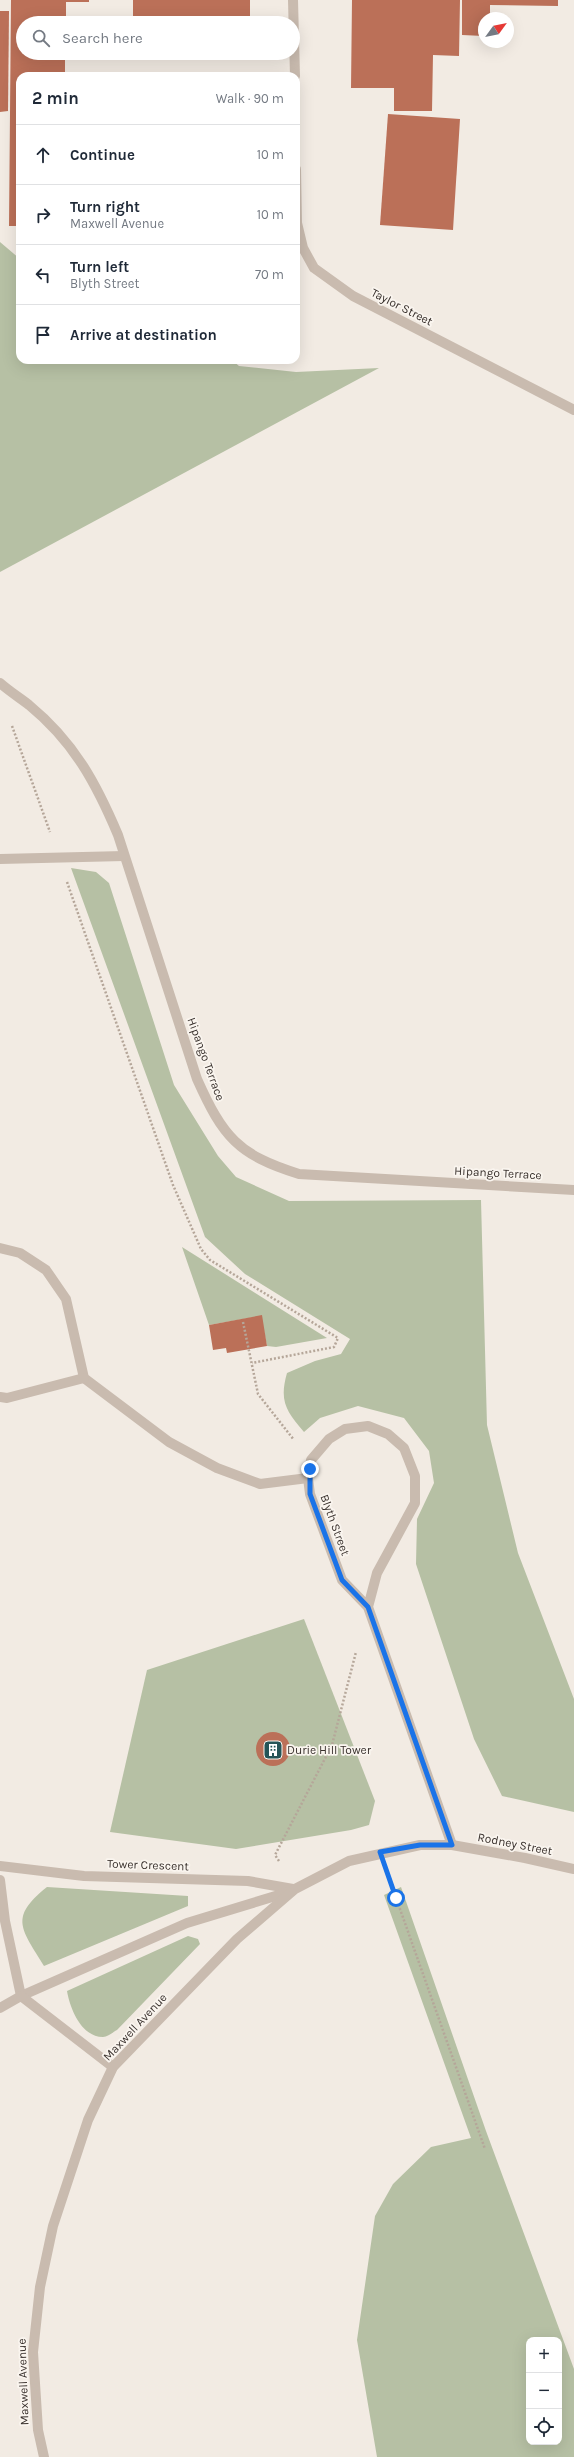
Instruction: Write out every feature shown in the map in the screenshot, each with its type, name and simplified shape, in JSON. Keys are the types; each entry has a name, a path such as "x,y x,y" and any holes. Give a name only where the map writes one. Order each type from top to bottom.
{"street":[{"path":"293,0 293,16"},
{"path":"295,60 295,72"},
{"name":"Taylor Street","path":"300,236 303,248 314,268 352,296 574,410"},
{"name":"Hipango Terrace","path":"0,683 30,706 66,740 85,766 102,796 124,856 197,1079 210,1108 224,1132 244,1150 270,1164 300,1174 574,1190"},
{"path":"0,859 124,856"},
{"path":"0,1248 20,1253 46,1270 66,1299 84,1378 169,1442 217,1468 260,1484 308,1478"},
{"path":"0,1397 7,1398 84,1378"},
{"path":"311,1460 334,1436 345,1429 368,1426 388,1434 404,1448 415,1476 415,1503 377,1573 368,1607"},
{"name":"Blyth Street","path":"311,1460 308,1478 310,1494 342,1580 368,1607 452,1845"},
{"name":"Maxwell Avenue","path":"44,2457 38,2430 33,2352 40,2287 53,2226 88,2120 113,2067 237,1939 296,1889 349,1861 380,1852 420,1845 452,1845"},
{"name":"Rodney Street","path":"452,1845 525,1858 574,1869"},
{"name":"Tower Crescent","path":"0,1866 84,1876 248,1880 296,1889"},
{"path":"0,1880 5,1921 21,1996 113,2067"},
{"path":"0,2008 21,1996 187,1923 296,1889"}],"path":[{"path":"10,720 51,833"},
{"path":"71,893 173,1185 201,1249 210,1260 338,1338 334,1347 252,1363"},
{"path":"243,1322 258,1394 311,1460"},
{"path":"296,1889 275,1855 332,1745 368,1607"},
{"path":"380,1852 485,2149"}],"green space":[{"path":"0,242 16,256 16,364 237,364 239,366 296,372 379,368 0,572"},
{"path":"71,868 96,872 109,883 174,1085 218,1156 236,1177 289,1201 481,1200 487,1425 518,1553 574,1699 574,1812 502,1796 474,1739 416,1564 417,1519 434,1483 429,1451 404,1418 358,1406 320,1418 304,1432 289,1411 284,1398 287,1373 315,1361 341,1354 350,1339 245,1274 205,1237"},
{"path":"182,1247 327,1338 276,1347 267,1346 261,1316 209,1325"},
{"path":"304,1619 375,1801 369,1825 351,1830 236,1849 110,1832 147,1670"},
{"path":"47,1887 188,1896 188,1906 44,1966 25,1933 23,1916 27,1907"},
{"path":"401,1887 486,2131 574,2369 574,2457 377,2457 357,2340 375,2216 393,2184 431,2147 471,2138 384,1895"},
{"path":"188,1936 198,1939 200,1944 117,2030 103,2037 95,2036 83,2027 74,2013 67,1991"}],"building":[{"path":"11,0 89,0 89,2 66,2 66,16 16,16 16,60 65,60 65,72 16,72 16,226 9,226"},
{"path":"133,0 250,0 250,16 133,16"},
{"path":"352,0 460,0 459,56 433,55 432,111 394,111 394,88 351,88"},
{"path":"462,0 558,0 558,6 490,5 490,12 478,12 478,36 462,35"},
{"path":"0,11 9,11 8,111 0,112"},
{"path":"388,114 460,119 453,230 380,225"},
{"path":"262,1315 267,1346 227,1353 226,1348 213,1350 209,1325"},
{"name":"Durie Hill Tower","path":"276,1732 283,1734 288,1739 290,1749 288,1759 283,1764 270,1766 263,1764 258,1759 256,1746 258,1739 263,1734"}],"place":[{"name":"Durie Hill Tower","path":"273,1750"}],"route":[{"path":"310,1469 308,1478 310,1494 342,1580 368,1607 452,1845 420,1845 380,1852 396,1898"}]}
